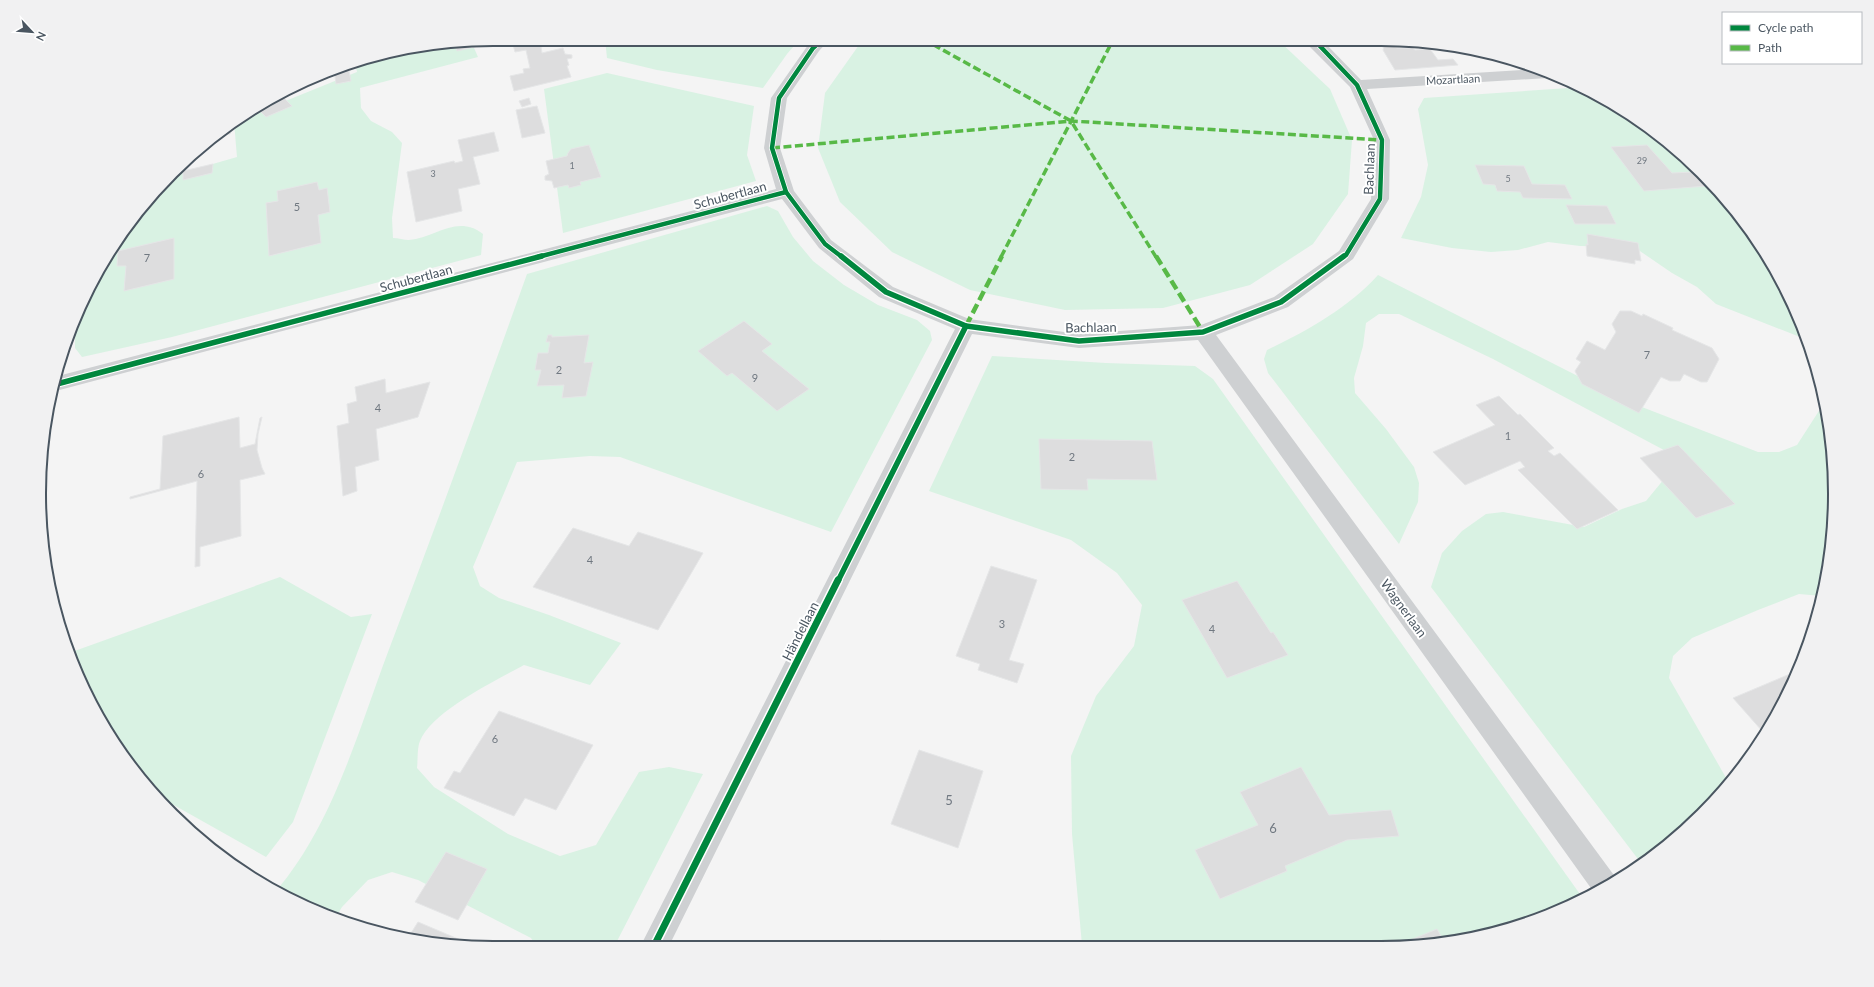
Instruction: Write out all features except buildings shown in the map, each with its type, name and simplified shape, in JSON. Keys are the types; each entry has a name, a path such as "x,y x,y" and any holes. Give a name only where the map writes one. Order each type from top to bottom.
{"street":[{"name":"Bachlaan","path":"815,46 779,98 772,148 786,192 825,244 886,292 966,326 1079,341 1203,332 1281,302 1346,255 1380,199 1382,140 1357,85 1320,46"},
{"name":"Mozartlaan","path":"1357,85 1535,74"},
{"name":"Schubertlaan","path":"60,383 786,192"},
{"name":"Händellaan","path":"657,941 966,326"},
{"name":"Wagnerlaan","path":"1203,332 1603,881"}],"green space":[{"path":"606,46 794,46 763,88 657,70 607,58"},
{"path":"858,46 1284,46 1330,89 1352,140 1348,194 1313,244 1250,285 1163,308 1065,310 970,290 892,252 840,202 818,148 825,93"},
{"path":"473,47 478,57 360,88 361,108 371,121 392,132 402,143 392,218 393,238 409,240 446,229 464,226 473,228 483,234 481,255 172,337 82,357 75,348 75,336 92,296 121,245 138,221 177,177 181,173 237,157 235,128 263,110 357,72 356,68 378,61 435,50"},
{"path":"607,73 754,106 747,155 756,181 563,233 544,89"},
{"path":"1569,88 1629,121 1676,157 1717,198 1736,221 1768,270 1782,296 1799,337 1716,304 1697,287 1672,273 1634,247 1580,246 1548,242 1518,250 1491,252 1452,248 1401,238 1421,197 1428,165 1418,109 1424,98"},
{"path":"767,206 778,211 793,237 813,261 844,285 878,305 917,320 930,331 932,340 831,532 620,457 590,456 517,462 473,567 480,586 499,598 549,615 621,643 590,685 524,665 482,688 450,708 426,730 419,744 417,768 434,787 508,834 560,856 596,845 639,772 669,767 703,774 617,941 533,941 531,938 418,880 392,872 368,880 342,907 338,913 322,907 280,886 296,865 313,837 342,777 459,463 527,274"},
{"path":"1378,275 1629,402 1758,452 1779,452 1797,445 1820,410 1827,464 1828,494 1824,552 1816,595 1799,594 1758,610 1692,638 1673,656 1669,678 1726,778 1697,810 1676,830 1638,859 1431,587 1442,553 1462,531 1486,514 1503,512 1584,527 1622,509 1646,501 1669,473 1677,457 1493,359 1399,314 1379,314 1366,323 1363,346 1354,378 1355,393 1386,429 1414,467 1419,483 1418,502 1399,544 1268,373 1264,359 1267,350 1312,327 1354,298"},
{"path":"992,356 1106,363 1195,366 1213,379 1580,894 1552,907 1496,926 1439,937 1410,940 1082,941 1072,834 1071,756 1096,696 1134,646 1142,605 1117,573 1071,540 929,491"},
{"path":"280,577 351,617 372,614 293,822 266,857 170,803 157,789 121,742 106,717 92,691 75,651"}],"marked path":[{"path":"936,46 1071,121 1203,332"},
{"path":"966,326 1110,46"},
{"path":"772,148 1071,121 1382,140"}],"cycle path":[{"path":"815,46 779,98 772,148 786,192 825,244 886,292 966,326 1079,341 1203,332 1281,302 1346,255 1380,199 1382,140 1357,85 1320,46"},
{"path":"60,383 786,192"},
{"path":"657,941 966,326"}]}
